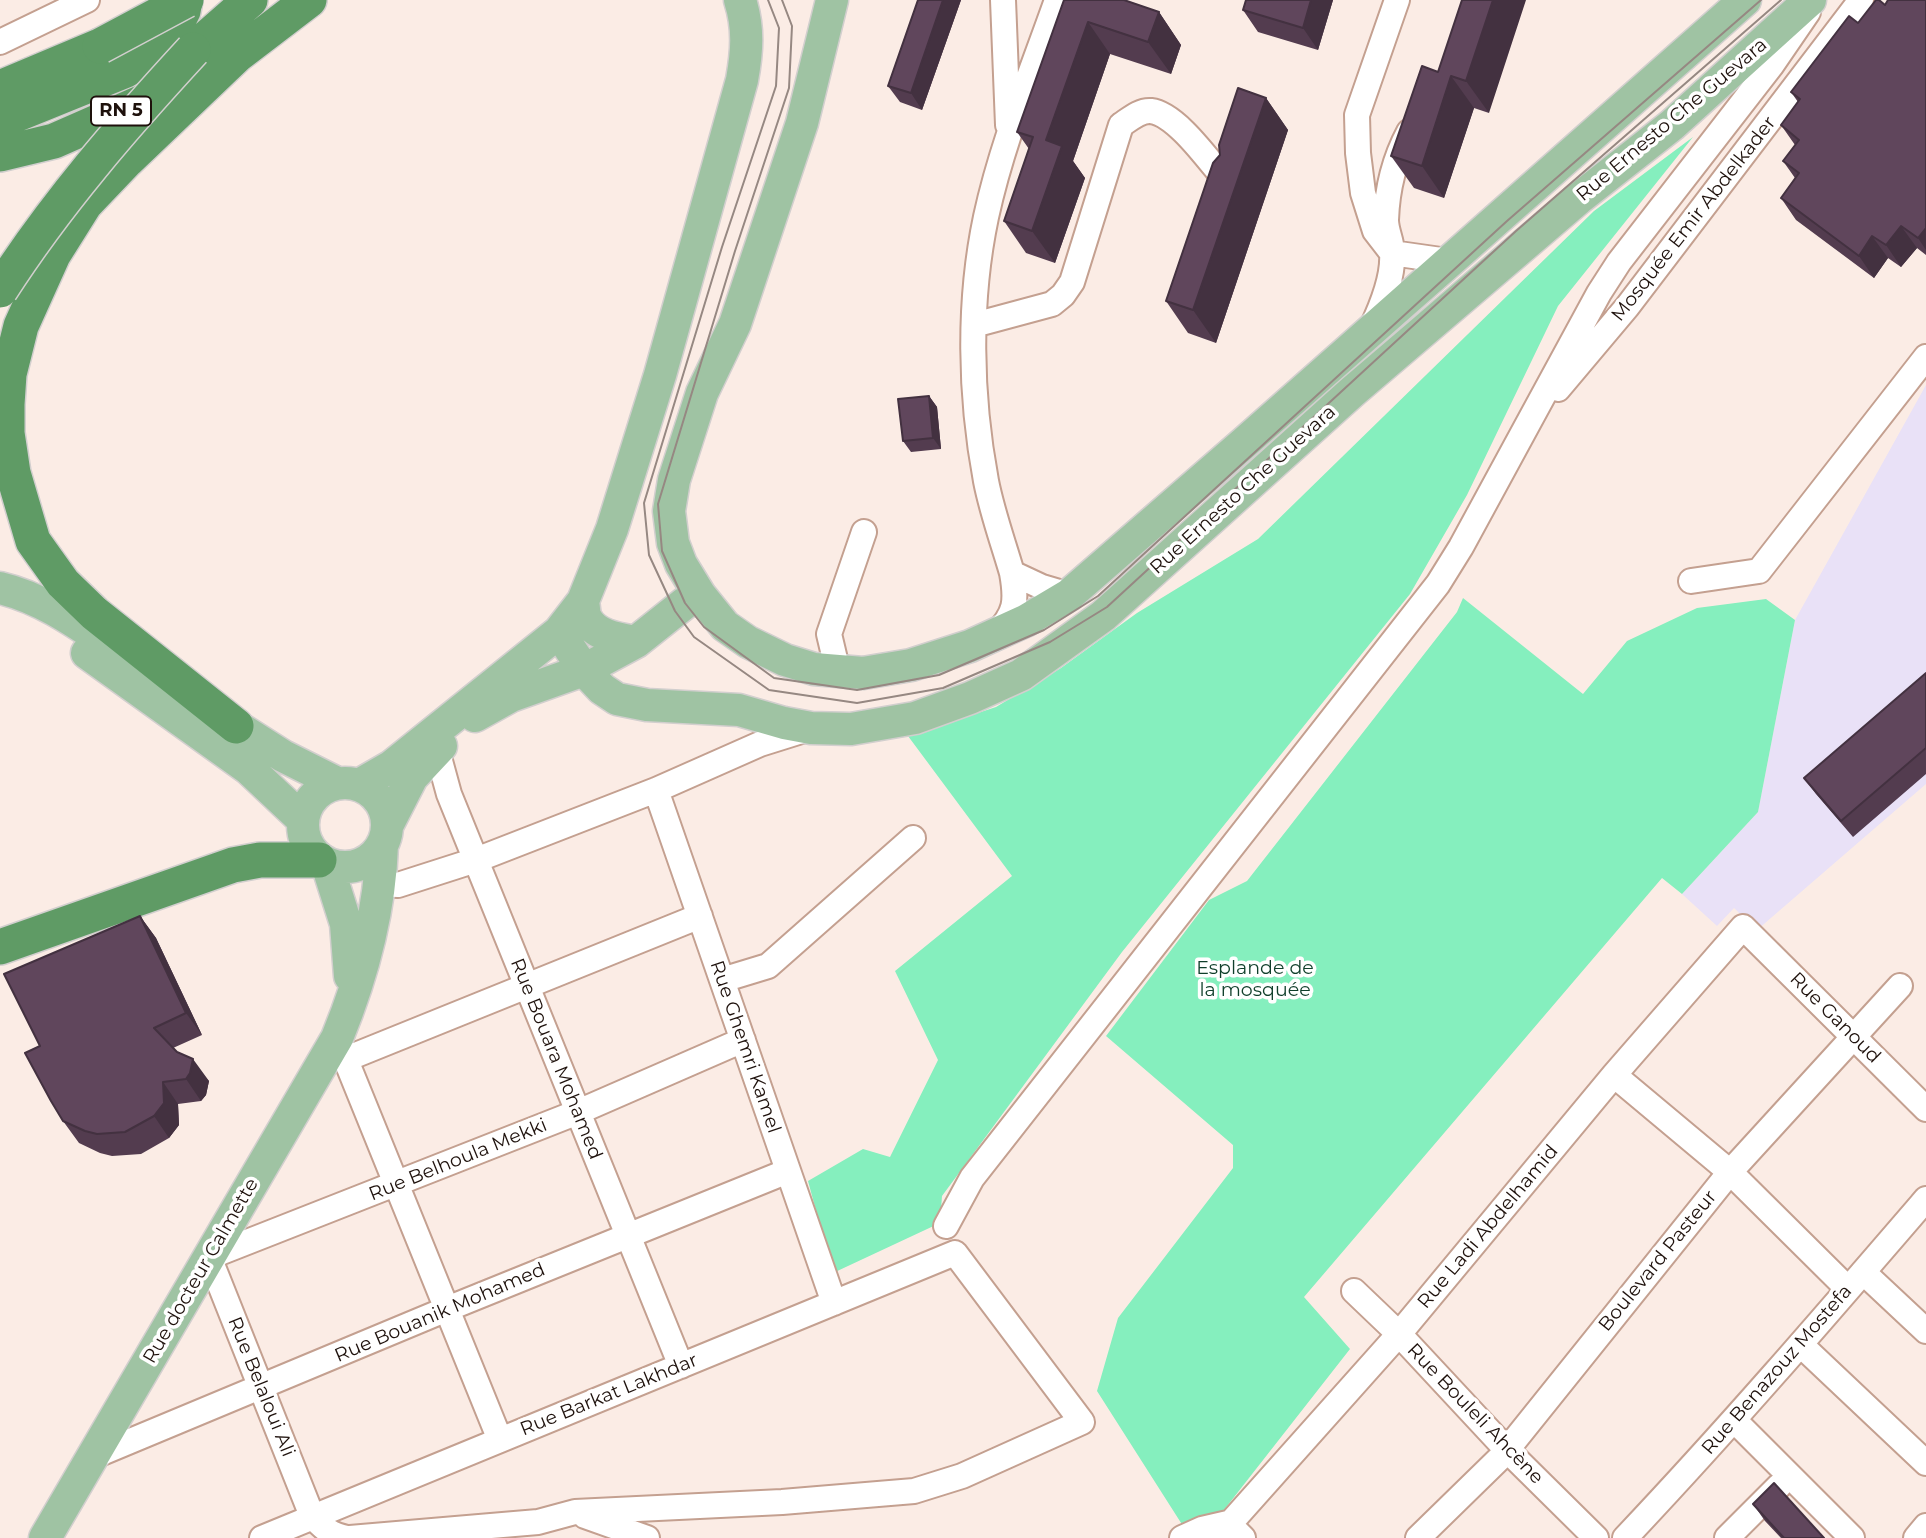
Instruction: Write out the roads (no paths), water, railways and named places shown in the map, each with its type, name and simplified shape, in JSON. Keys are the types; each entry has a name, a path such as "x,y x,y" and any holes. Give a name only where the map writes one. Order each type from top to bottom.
{"highway":[{"path":"0,88 100,46 186,0"},
{"path":"0,121 126,70 155,52 173,31 186,0"},
{"path":"0,290 33,239 114,136 193,50 250,0"},
{"name":"RN 5","path":"0,154 54,141 194,79 237,55 311,2"},
{"path":"33,541 13,473 7,433 9,374 21,326 53,255 85,204 237,55"},
{"path":"0,517 33,541 63,583 80,601 236,726"},
{"path":"0,947 233,865 260,860 323,862"}],"main road":[{"path":"700,596 685,603 636,642 584,670 511,696 480,712 437,750 412,777 375,855 364,863 352,867 323,862 306,844 302,832 302,818 308,802 318,791 348,784 392,765 559,632 583,601 612,530 660,375 742,80 747,51 747,29 740,0"},
{"name":"Rue Ernesto Che Guevara","path":"832,0 802,123 735,324 702,393 674,480 669,511 673,543 681,564 700,596 725,626 748,642 785,660 814,669 863,673 911,665 970,646 1027,620 1069,595 1745,0"},
{"name":"Rue Ernesto Che Guevara","path":"559,632 584,670 602,690 617,699 632,704 739,710 811,728 851,729 915,718 970,698 1021,675 1079,635 1352,392 1578,200 1672,125 1810,0"},
{"path":"0,588 29,596 47,605 289,760 372,792 382,803 387,817 385,836"},
{"path":"0,597 55,630 249,769 302,818"},
{"path":"583,601 586,618 597,631 613,638 636,642"},
{"name":"Rue docteur Calmette","path":"45,1538 209,1257 341,1049 370,932 385,836"},
{"name":"Rue docteur Calmette","path":"323,862 346,923 352,1002"}],"street":[{"path":"0,42 87,0"},
{"path":"1003,0 1009,139"},
{"path":"996,634 1009,621 1015,601 1012,573 986,482 976,392 974,325 978,263 986,217 1009,139 1057,0"},
{"path":"1396,0 1357,115 1363,193 1375,231 1392,253 1448,261"},
{"path":"946,1226 972,1178 1438,584 1461,547 1599,293 1619,262 1771,66 1816,0"},
{"name":"Mosquée Emir Abdelkader","path":"1522,433 1628,306 1861,0"},
{"path":"974,325 1040,309 1063,295 1072,282 1121,125 1134,116 1149,110 1164,114 1228,183"},
{"path":"1369,332 1382,306 1392,253 1386,222 1398,152 1419,114"},
{"path":"1691,581 1759,571 1926,357"},
{"path":"838,672 829,634 864,531"},
{"path":"1012,573 1042,587 1069,595"},
{"path":"379,884 398,885 475,860 656,790 760,744 811,728"},
{"name":"Rue Bouara Mohamed","path":"437,750 449,794 475,860 681,1366"},
{"name":"Rue Ghemri Kamel","path":"656,790 834,1303"},
{"path":"722,980 768,966 913,838"},
{"path":"500,1440 341,1049 527,986 700,916"},
{"name":"Rue Ganoud","path":"1743,927 1926,1109"},
{"name":"Rue Ladi Abdelhamid","path":"1230,1533 1614,1075 1743,927"},
{"name":"Boulevard Pasteur","path":"1418,1538 1507,1450 1730,1172 1900,986"},
{"name":"Rue Belhoula Mekki","path":"209,1257 578,1112 743,1040"},
{"path":"1614,1075 1856,1280 1926,1331"},
{"name":"Rue Bouanik Mohamed","path":"92,1457 788,1171"},
{"name":"Rue Benazouz Mostefa","path":"1625,1538 1801,1345 1926,1199"},
{"name":"Rue Barkat Lakhdar","path":"262,1538 955,1253 1082,1422 962,1476 914,1492 782,1503 575,1512"},
{"name":"Rue Belaloui Ali","path":"209,1257 312,1516"},
{"name":"Rue Bouleli Ahcène","path":"1354,1291 1596,1538"},
{"path":"1801,1345 1926,1463"},
{"path":"1734,1420 1852,1538"},
{"path":"1727,1538 1789,1475"},
{"path":"312,1516 323,1529 348,1538 538,1522 575,1512 647,1538"},
{"path":"1916,1538 1926,1526"},
{"path":"1182,1538 1202,1530 1230,1533"}],"tram line":[{"path":"768,0 779,28 776,86 722,247 644,503 649,555 675,611 694,637 769,690 857,703 943,688 1050,642 1107,607 1516,231 1781,0"},
{"path":"782,0 792,26 789,88 735,251 658,504 662,551 685,603 704,627 774,678 857,690 939,675 1044,630 1098,596 1507,221 1761,0"}],"park label":[{"name":"Esplande de la mosquée","path":"1255,979"}]}
